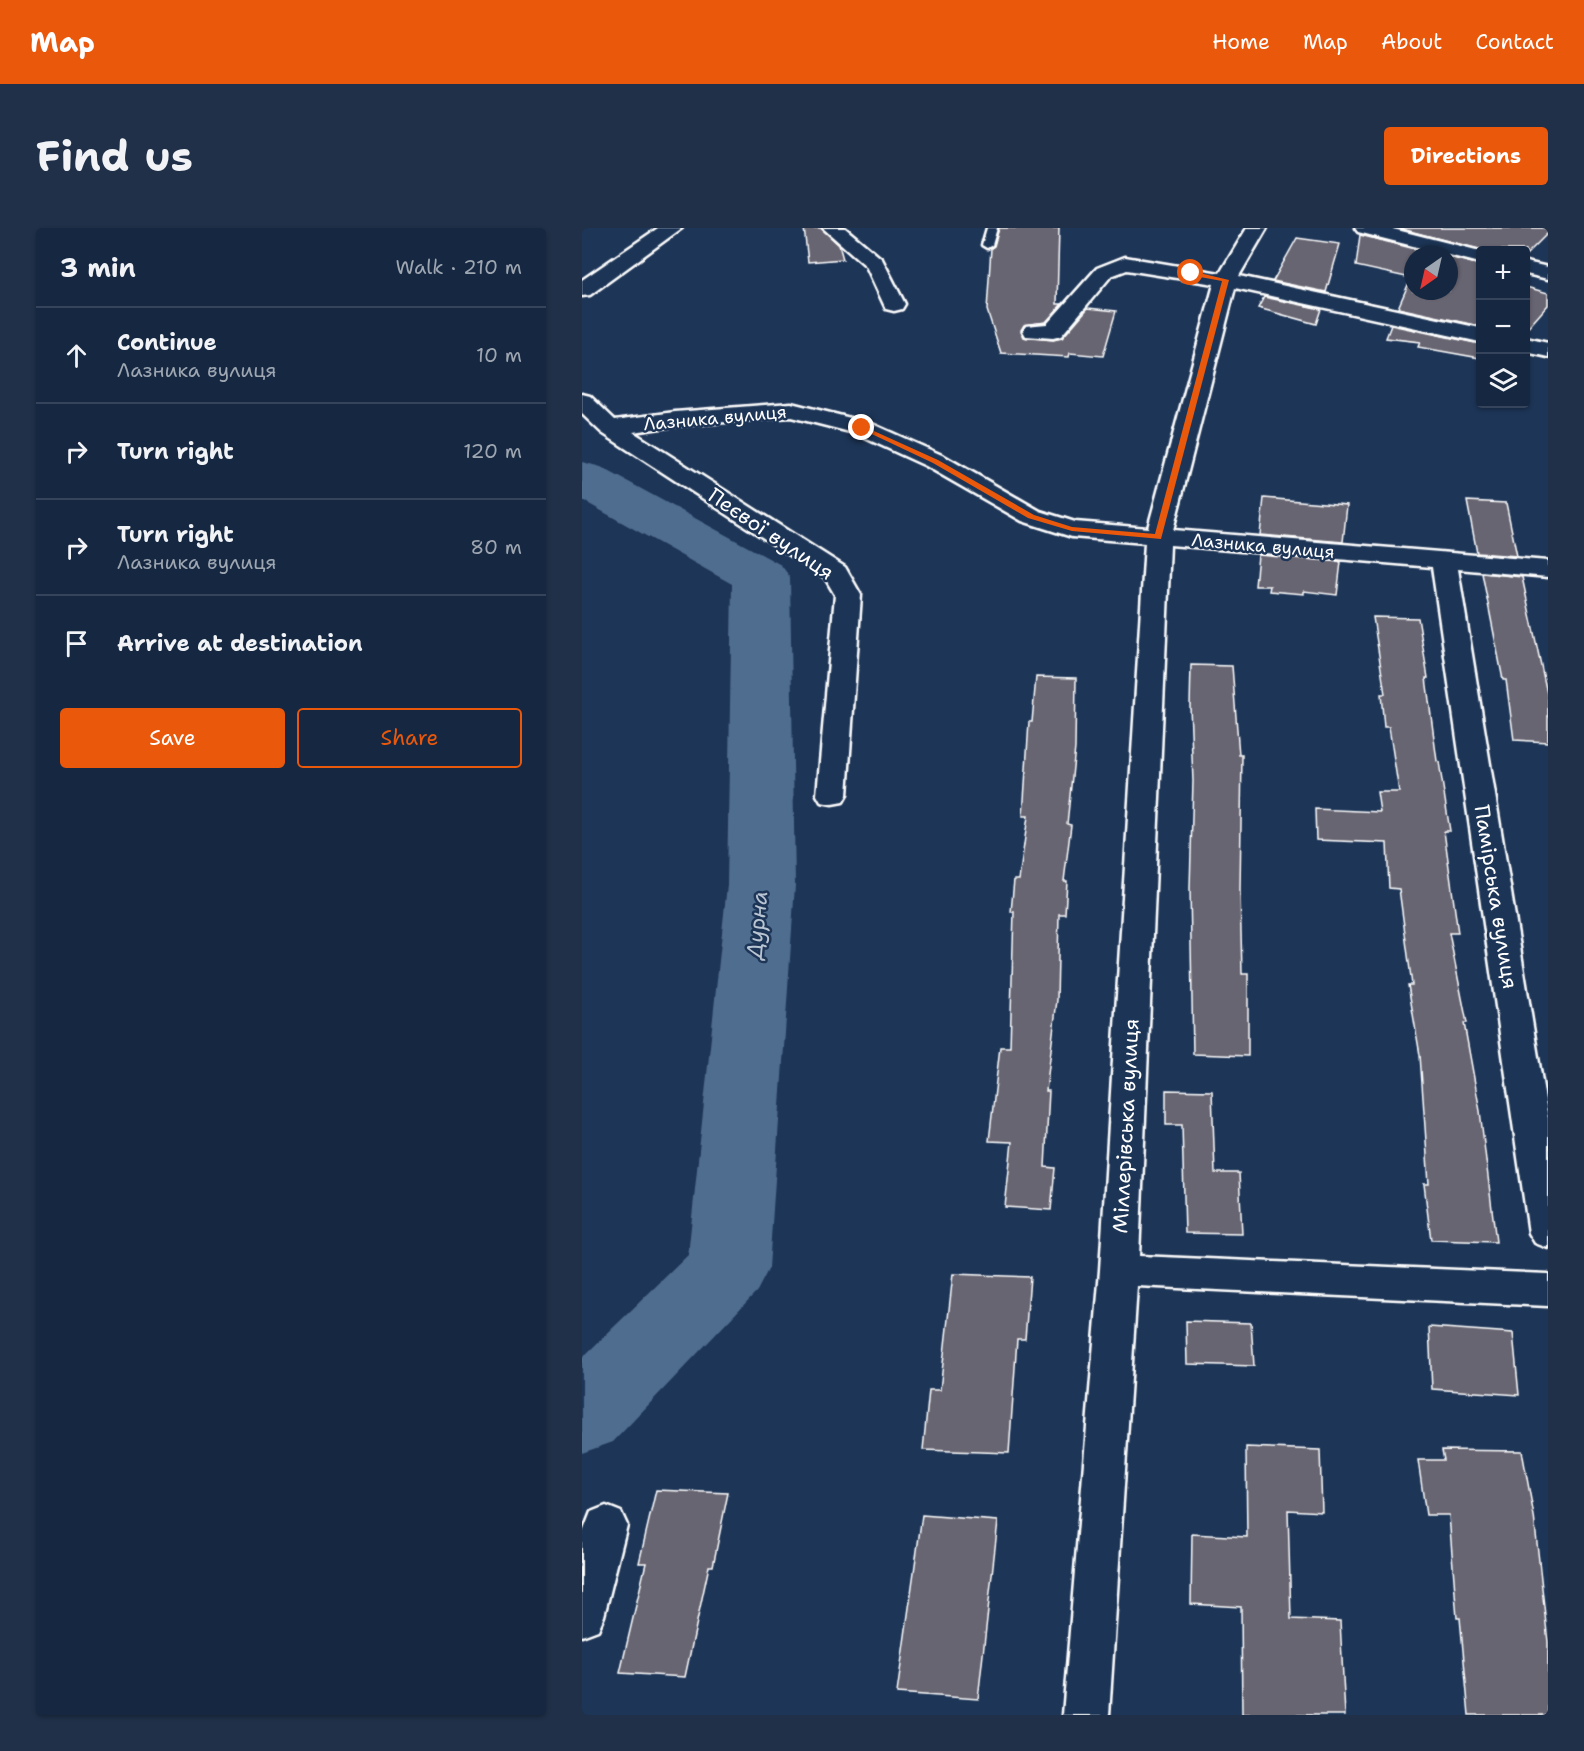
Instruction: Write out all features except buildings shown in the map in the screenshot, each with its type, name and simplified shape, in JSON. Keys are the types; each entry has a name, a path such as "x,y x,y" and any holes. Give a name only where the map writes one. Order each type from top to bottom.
{"street":[{"path":"582,290 672,228"},
{"path":"833,228 875,263 894,304"},
{"name":"Міллерівська вулиця","path":"1086,1715 1119,1270 1158,537 1226,280 1257,228"},
{"path":"1365,228 1476,256"},
{"path":"1034,331 1053,331 1104,272 1125,262 1226,280 1476,334"},
{"path":"1530,269 1548,273"},
{"path":"1530,346 1548,350"},
{"name":"Пеєвої вулиця","path":"582,401 610,428 836,573 848,595 831,795"},
{"name":"Лазника вулиця","path":"610,428 675,419 791,410 862,428 935,461 1031,516 1072,529 1548,569"},
{"name":"Памірська вулиця","path":"1443,561 1548,1233"},
{"path":"1119,1270 1548,1290"},
{"path":"582,1616 606,1525"}],"lane":[{"path":"987,245 992,228"}],"waterway":[{"name":"Дурна","path":"582,478 761,577 761,885 728,1268 582,1415"}],"route":[{"path":"862,428 935,461 1031,516 1072,529 1158,537 1226,280 1191,273"}]}
